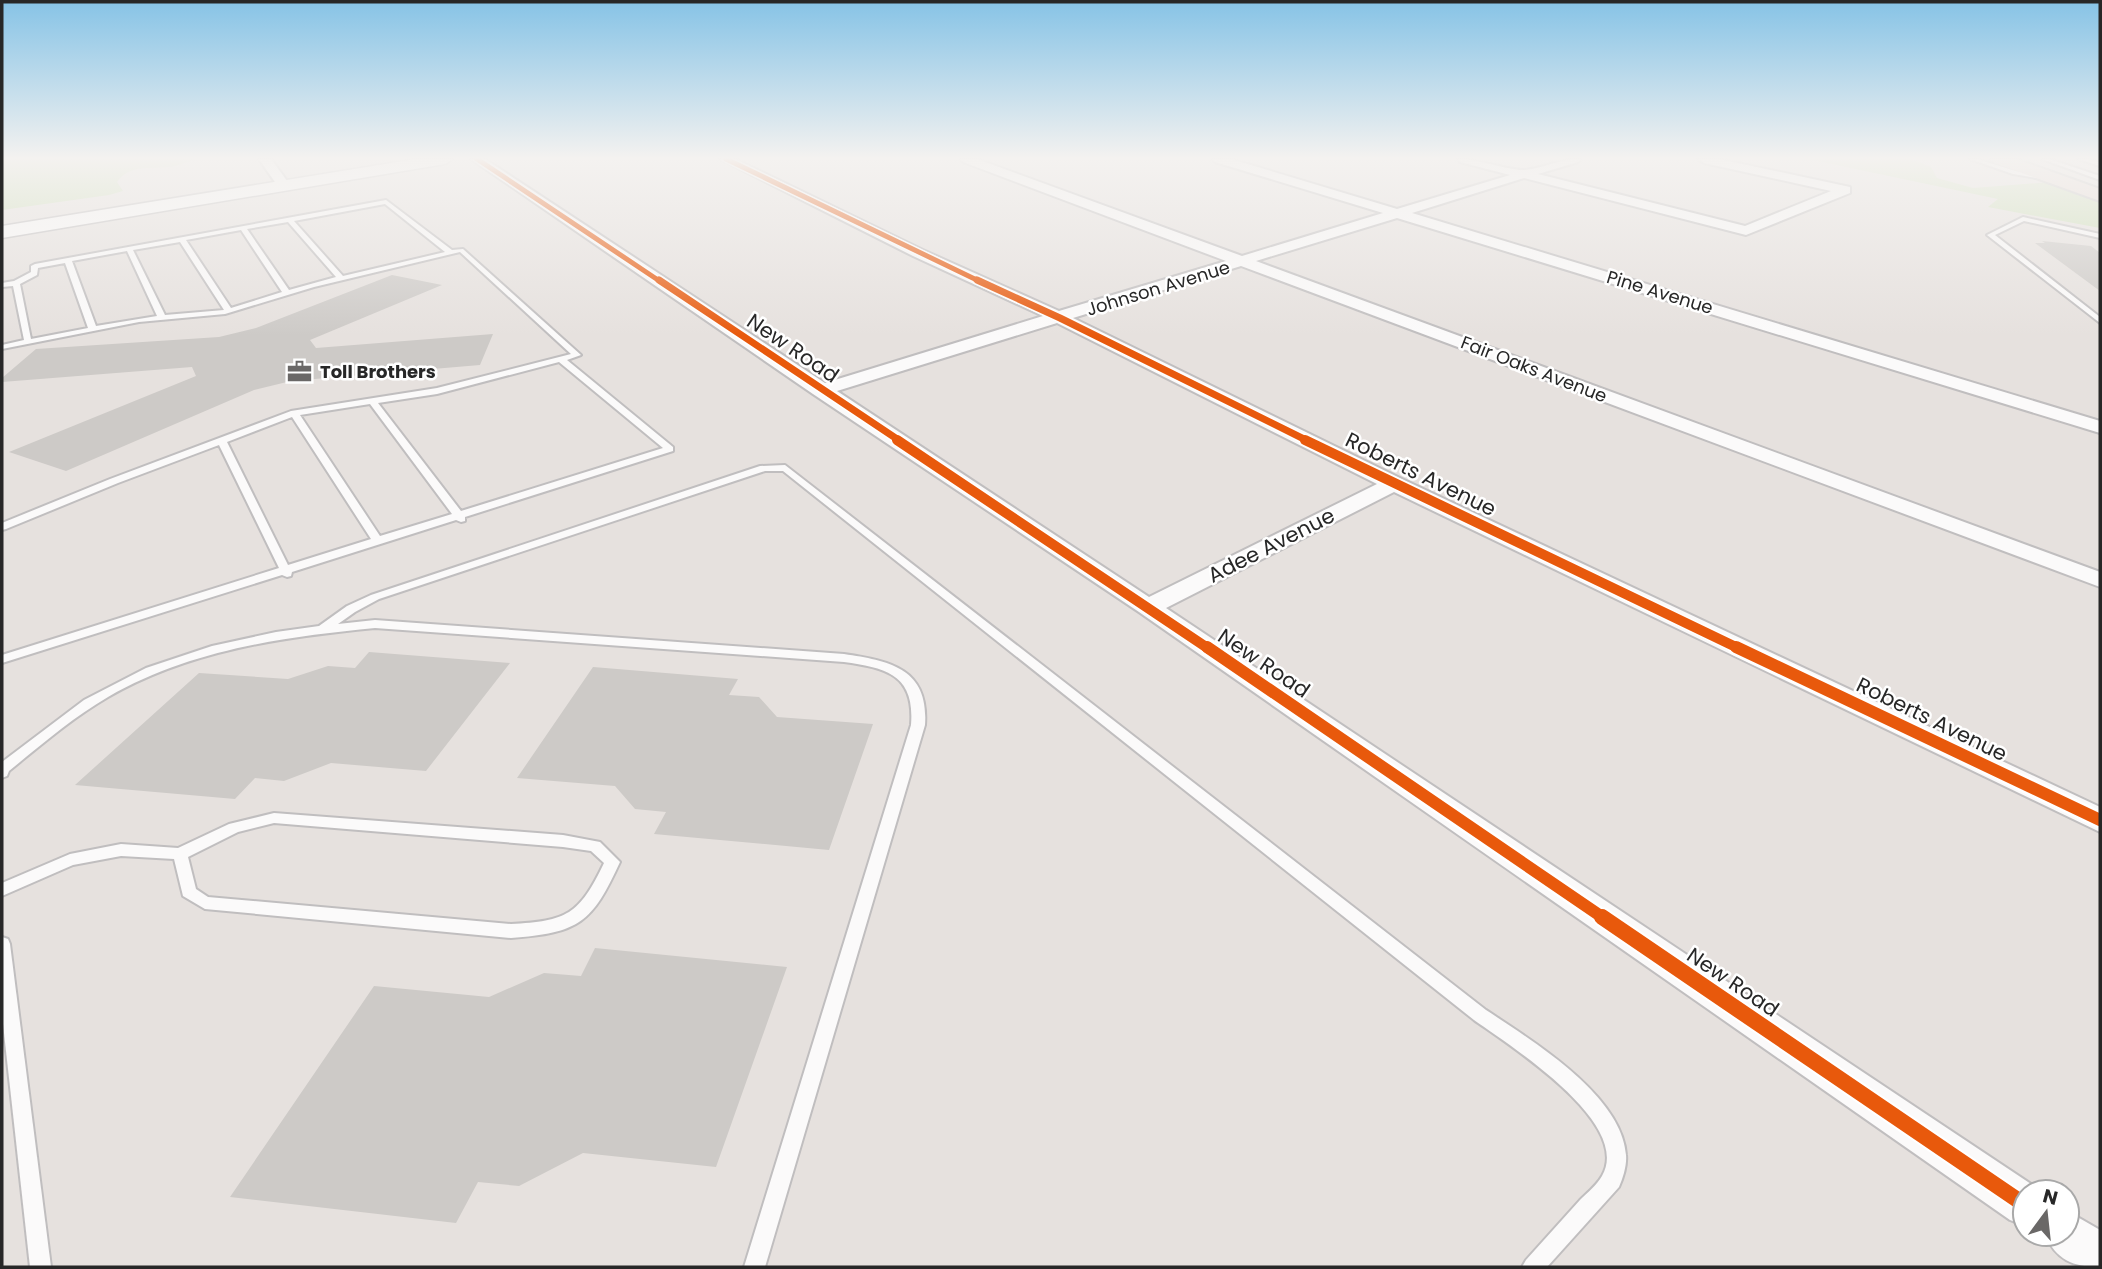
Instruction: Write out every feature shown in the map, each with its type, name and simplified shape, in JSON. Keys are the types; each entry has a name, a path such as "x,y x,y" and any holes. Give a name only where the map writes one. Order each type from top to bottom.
{"main road":[{"path":"2,232 86,218"}],"street":[{"name":"New Road","path":"565,218 1148,607 2011,1195"},
{"name":"Roberts Avenue","path":"847,218 1060,318 1394,484 2100,820"},
{"name":"Fair Oaks Avenue","path":"1129,218 2100,580"},
{"name":"Johnson Avenue","path":"820,390 1385,218"},
{"name":"Pine Avenue","path":"1419,218 2100,427"},
{"path":"1696,218 1746,231 1777,218"},
{"name":"Adee Avenue","path":"1148,607 1394,484"},
{"path":"2081,1243 2100,1256"}],"lane":[{"path":"2,285 16,283 34,273 35,266 299,218"},
{"path":"407,218 451,253"},
{"path":"2100,236 2023,219 1990,235 2100,321"},
{"path":"290,220 341,278"},
{"path":"243,228 287,293"},
{"path":"183,239 229,311"},
{"path":"129,249 162,318"},
{"path":"2,347 162,318 229,311 341,278 461,250 577,355 437,391 293,413 2,527"},
{"path":"68,260 93,329"},
{"path":"16,283 28,342"},
{"path":"2,659 286,572 670,449 560,359"},
{"path":"372,401 460,517"},
{"path":"293,413 378,541"},
{"path":"221,440 286,572"},
{"path":"323,629 351,609 375,597 764,468 785,468 1480,1014 1559,1073 1592,1104 1608,1125 1615,1143 1618,1167 1612,1180 1533,1267"},
{"path":"2,773 2,769 60,723 120,685 198,653 263,636 375,624 844,658 889,667 913,688 922,707 918,725 755,1267"},
{"path":"2,890 69,860 121,850 180,854 234,828 274,818 563,841 595,846 612,862 599,891 581,916 551,929 511,931 205,903 189,892 180,854"},
{"path":"2,944 41,1267"}],"green space":[{"path":"2048,218 2100,218 2100,228"}],"building":[{"path":"2042,241 2091,246 2100,253 2100,291 2035,243 2045,243"},
{"name":"Toll Brothers","path":"392,275 442,285 310,340 316,348 493,334 480,365 291,381 254,390 66,471 9,452 196,376 192,367 2,382 2,378 36,349 219,337 256,328"},
{"path":"369,652 510,663 426,771 331,763 284,781 255,778 235,799 75,785 199,673 288,679 328,666 355,668"},
{"path":"593,667 738,679 729,695 759,697 777,717 873,724 829,850 654,834 666,812 635,809 615,786 517,778"},
{"path":"595,948 787,967 716,1167 583,1153 519,1186 478,1182 456,1223 230,1197 374,986 489,997 544,973 581,976"}],"cycle path":[{"path":"566,218 1148,607 2011,1195"},
{"path":"847,218 1060,318 1394,484 2100,820"}],"place":[{"name":"Toll Brothers","path":"300,371"}]}
